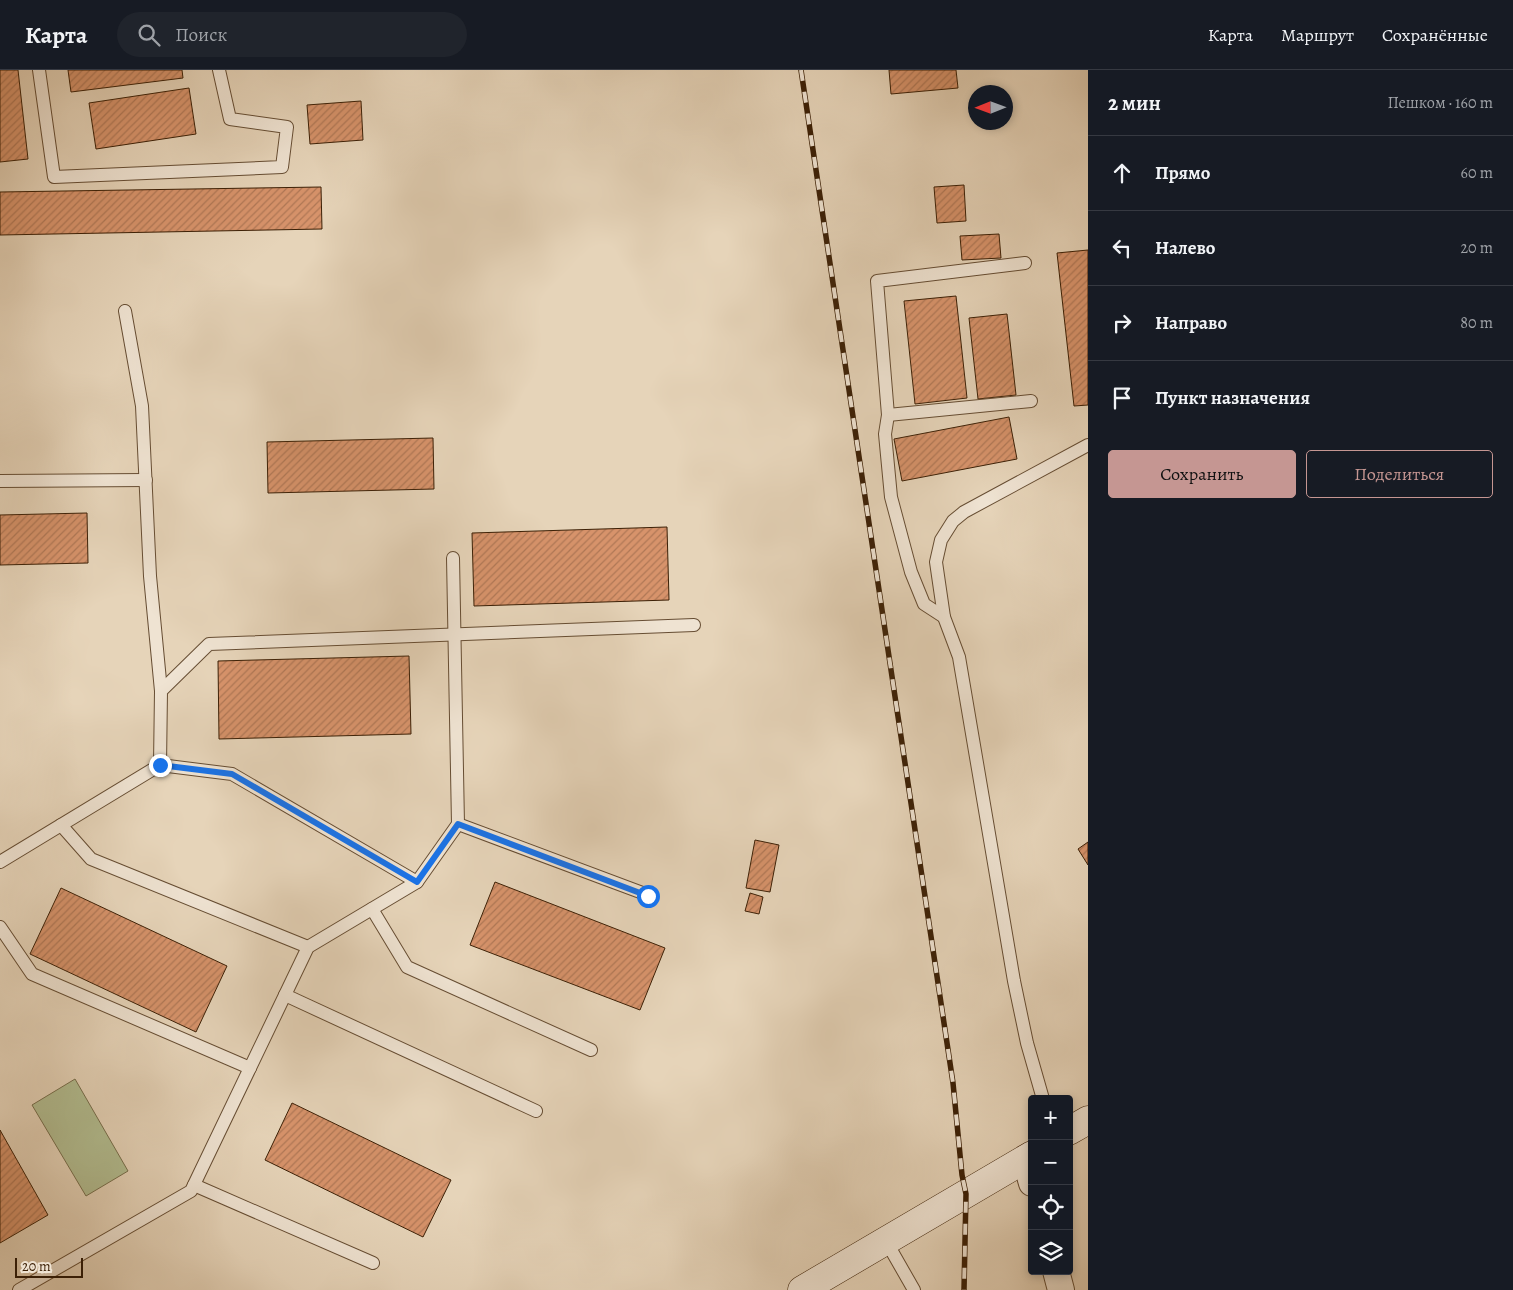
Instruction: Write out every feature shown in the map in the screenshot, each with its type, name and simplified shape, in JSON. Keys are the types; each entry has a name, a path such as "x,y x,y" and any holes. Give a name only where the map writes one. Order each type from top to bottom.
{"main road":[{"path":"1073,1129 1088,1120"},
{"path":"802,1290 886,1241 1028,1167"}],"street":[{"path":"1057,1275 1061,1290"}],"lane":[{"path":"40,70 54,177 282,167 287,127 230,119 219,70"},
{"path":"944,617 924,604 908,563 891,497 885,434 888,415 877,281 1025,264"},
{"path":"125,311 142,406 150,576 161,691 160,765"},
{"path":"888,415 1031,400"},
{"path":"1042,1095 1027,1043 1014,981 959,657 944,617 936,562 941,540 953,521 964,512 1088,445"},
{"path":"0,481 146,480"},
{"path":"19,1290 191,1191 308,947 417,882 458,824 453,558"},
{"path":"161,691 210,644 694,625"},
{"path":"0,862 160,765 232,774 417,882"},
{"path":"458,824 648,896"},
{"path":"62,825 91,858 308,947"},
{"path":"372,909 407,968 591,1050"},
{"path":"0,927 32,974 250,1068"},
{"path":"285,995 536,1111"},
{"path":"194,1185 373,1263"},
{"path":"886,1241 914,1290"}],"green space":[{"path":"75,1079 128,1171 86,1196 32,1105"}],"building":[{"path":"0,70 18,70 28,159 0,162"},
{"path":"68,70 182,70 183,78 71,92"},
{"path":"889,70 956,70 958,88 891,94"},
{"path":"189,88 196,134 96,149 89,103"},
{"path":"361,101 363,140 310,144 307,105"},
{"path":"964,185 966,221 937,223 934,187"},
{"path":"321,187 322,229 0,235 0,192"},
{"path":"999,234 1001,258 962,260 960,236"},
{"path":"1088,250 1088,405 1074,406 1057,253"},
{"path":"956,296 967,398 915,404 904,301"},
{"path":"1007,314 1016,395 978,399 969,318"},
{"path":"1009,417 1017,459 902,481 894,439"},
{"path":"433,438 434,489 268,493 267,442"},
{"path":"87,513 88,563 0,565 0,515"},
{"path":"667,527 669,600 474,606 472,533"},
{"path":"409,656 411,734 219,739 218,661"},
{"path":"755,840 779,845 770,892 746,888"},
{"path":"1088,842 1088,865 1078,849"},
{"path":"495,882 665,948 640,1010 470,945"},
{"path":"61,888 227,966 196,1032 30,954"},
{"path":"750,893 763,897 759,914 745,911"},
{"path":"292,1103 451,1180 423,1237 265,1160"},
{"path":"0,1130 48,1215 0,1243"}],"railway":[{"path":"801,70 953,1083 962,1175 966,1194 964,1290"}],"route":[{"path":"160,765 232,774 417,882 458,824 648,896"}]}
